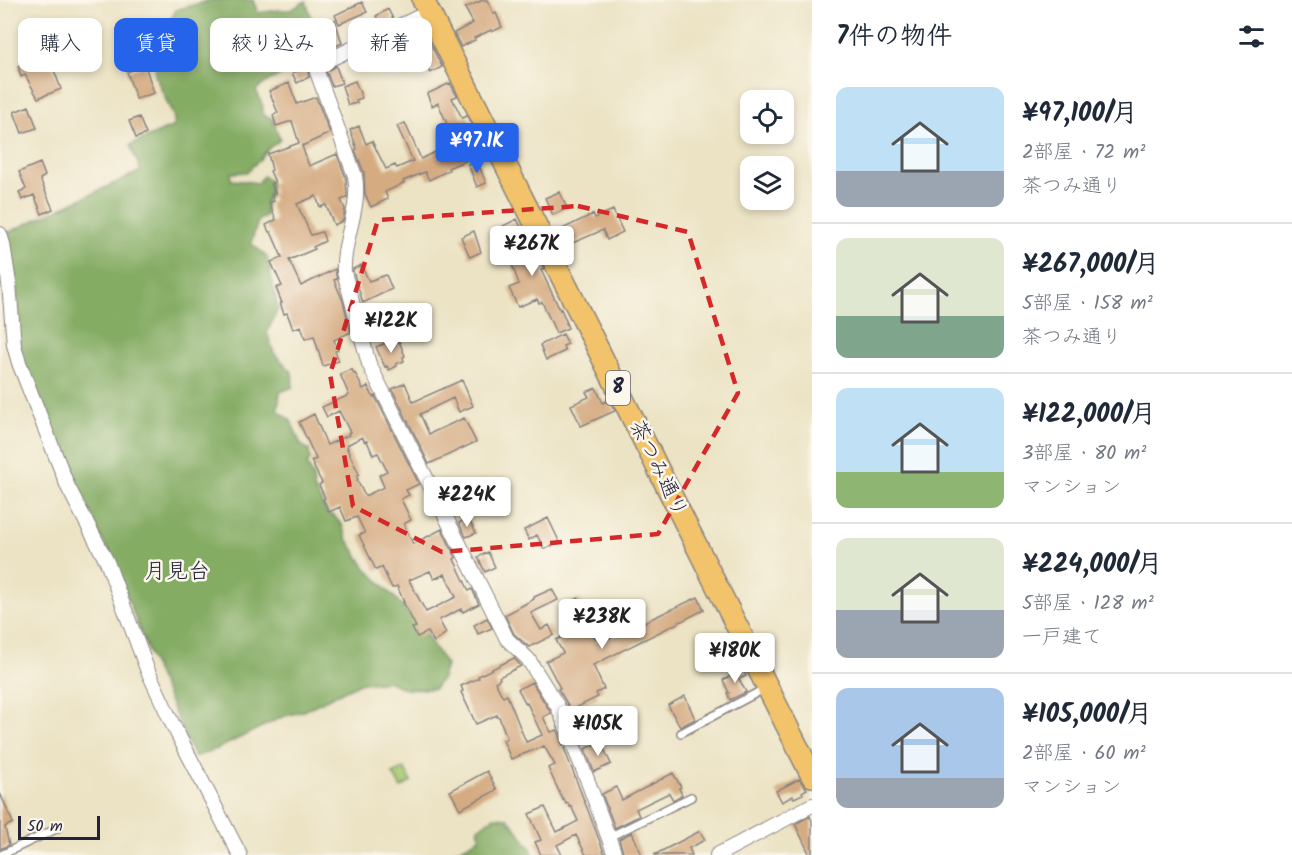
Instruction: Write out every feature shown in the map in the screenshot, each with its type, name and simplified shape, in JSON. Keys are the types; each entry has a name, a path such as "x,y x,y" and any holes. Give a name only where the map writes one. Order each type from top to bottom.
{"main road":[{"name":"茶つみ通り","path":"426,6 812,776"}],"street":[{"path":"426,6 318,67 355,176 353,217 344,259 345,272 369,364 507,639 528,659 558,707 615,855"},
{"path":"0,234 9,283 14,345 19,363 68,487 107,562 147,669 240,855"},
{"path":"717,855 812,805"}],"lane":[{"path":"681,733 766,688"},
{"path":"609,837 691,797"},
{"path":"1,855 58,828"}],"highlighted area":[{"path":"578,206 688,232 738,393 658,534 442,552 353,506 330,374 378,220"}],"green space":[{"path":"211,0 253,0 258,13 291,10 306,1 311,18 210,18 210,72 287,72 256,90 263,107 263,115 272,118 280,140 269,148 247,172 231,173 231,180 258,183 263,176 270,181 266,215 258,221 251,243 267,257 278,309 267,333 274,353 292,372 293,387 280,392 278,410 291,421 301,445 309,450 310,459 307,464 313,476 314,488 327,513 334,516 342,525 347,539 365,567 425,633 446,665 442,678 434,689 406,689 387,681 362,682 303,711 282,717 217,749 194,757 150,657 112,557 72,485 18,346 17,287 5,234 141,171 130,145 174,126 174,118 155,72 198,72 198,18 171,18 176,10"},
{"path":"404,768 411,782 401,788 393,774"},
{"path":"494,817 508,818 531,848 533,855 448,855 480,838 478,828"}],"building":[{"path":"487,0 502,27 474,38 475,40 461,47 454,33 473,23 465,8"},
{"path":"362,2 367,12 348,18 339,24 335,15"},
{"path":"388,9 392,18 377,18 376,16"},
{"path":"336,23 342,43 336,46"},
{"path":"432,47 442,67 432,72"},
{"path":"336,66 342,83 332,86 326,72 336,72"},
{"path":"20,72 55,72 61,89 38,98 25,75 21,77"},
{"path":"127,72 147,72 154,93 136,99"},
{"path":"308,72 309,77 297,83 292,73"},
{"path":"355,81 362,98 356,100 357,103 348,105 342,86"},
{"path":"289,83 297,104 316,97 330,133 302,146 309,166 337,154 346,178 347,198 341,200 345,209 343,221 334,225 326,205 320,207 316,196 297,204 311,235 322,232 325,241 313,247 315,249 289,260 301,286 335,269 337,279 334,280 343,301 351,332 334,340 339,361 323,366 314,336 305,339 301,326 293,329 287,313 284,314 276,288 282,286 271,262 282,257 266,225 276,220 269,203 274,201 271,194 275,193 271,184 275,182 270,171 272,170 268,154 299,143 292,121 276,126 273,115 278,113 269,91"},
{"path":"450,83 457,96 452,98 462,118 467,116 477,137 460,145 467,160 429,180 425,172 403,181 404,183 385,192 388,199 371,207 365,194 364,173 350,130 359,126 366,144 372,141 386,169 395,165 397,168 413,161 397,126 405,123 421,159 454,140 438,103 432,106 427,94"},
{"path":"29,106 37,128 22,133 14,112"},
{"path":"139,117 146,134 136,138 129,121"},
{"path":"477,160 486,183 477,187 468,164"},
{"path":"40,163 45,176 40,179 53,209 42,214 34,195 22,200 19,192 26,189 19,172"},
{"path":"559,192 567,208 553,215 545,198"},
{"path":"613,210 623,232 607,240 603,230 563,247 556,232 593,214 595,218"},
{"path":"517,219 544,269 541,270 567,323 568,328 556,333 542,302 539,303 537,299 518,307 509,288 519,284 510,259 517,256 503,226"},
{"path":"474,231 481,252 470,257 461,237"},
{"path":"361,265 369,281 386,275 392,289 363,303 353,271"},
{"path":"563,334 568,344 563,346 565,351 546,360 540,345"},
{"path":"396,339 405,356 404,361 389,370 387,366 385,367 376,347"},
{"path":"352,369 363,389 368,386 419,484 406,490 409,495 401,499 411,520 404,524 413,544 442,529 469,591 472,589 479,604 463,612 461,609 439,620 446,633 434,642 428,632 417,637 412,628 416,627 397,586 392,588 382,567 376,570 359,535 365,533 357,517 346,521 340,507 329,512 323,499 325,498 319,485 322,483 311,461 316,459 299,422 314,414 327,445 349,435 350,432 339,411 327,417 322,407 349,395 340,374","holes":["362,437 365,442 367,441 373,455 378,453 387,471 379,475 384,487 365,496 357,480 356,475 359,474 347,449 347,445","430,571 434,579 445,574 456,597 426,612 409,580"]},
{"path":"462,380 473,406 459,412 453,398 420,414 429,434 464,418 476,442 429,464 392,389 405,383 413,402"},
{"path":"596,388 603,403 609,400 615,411 581,426 571,405 589,397 586,392"},
{"path":"468,518 476,533 466,537 459,523"},
{"path":"548,518 560,543 544,549 537,535 529,540 524,530"},
{"path":"488,552 495,567 485,572 478,557"},
{"path":"552,589 558,600 531,613 541,630 549,625 554,635 529,647 514,634 505,615"},
{"path":"698,597 704,610 593,665 604,689 596,693 598,697 571,710 558,689 560,688 546,661 563,653 556,640 572,632 564,615 582,607 587,618 585,619 595,638 607,632 610,638"},
{"path":"579,598 583,606 574,610 571,602"},
{"path":"487,618 492,628 478,634 474,625"},
{"path":"514,658 521,666 499,677 500,679 495,682 503,697 507,695 526,742 542,735 518,689 532,682 551,713 543,717 551,732 557,730 605,855 586,855 576,835 557,845 562,855 541,855 535,842 541,840 529,814 545,807 557,832 578,821 571,806 563,800 548,768 555,765 544,746 511,759 503,740 507,738 499,717 497,715 476,724 461,692 463,691 461,686"},
{"path":"743,668 746,676 739,679 746,692 730,700 723,680"},
{"path":"685,696 695,719 680,727 668,705"},
{"path":"601,742 611,764 594,772 585,749"},
{"path":"487,771 497,790 460,809 450,791"},
{"path":"673,773 681,787 679,788 682,795 673,800 669,793 636,809 639,816 615,828 602,794 616,787 622,800"},
{"path":"799,779 807,789 802,792 803,794 782,802 776,791"},
{"path":"0,793 13,823 5,827 9,845 0,849"},
{"path":"810,816 812,821 812,855 795,824"},
{"path":"700,831 705,840 689,848 692,855 654,855"},
{"path":"632,832 642,855 624,855 619,839"}],"district":[{"name":"月見台","path":"177,572"}]}
